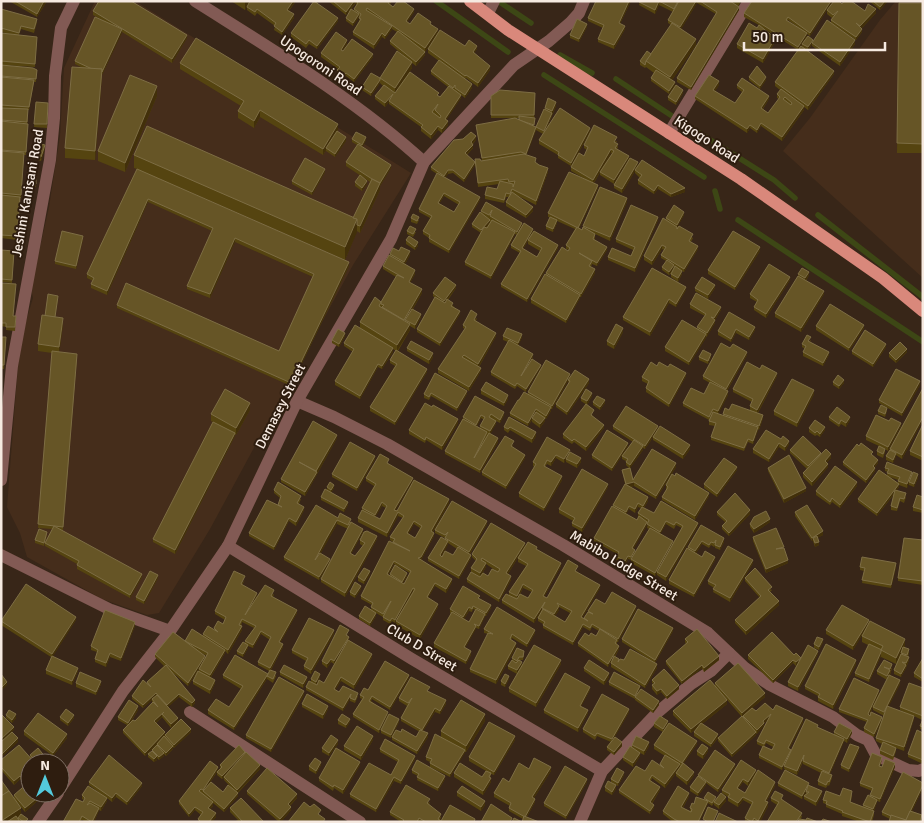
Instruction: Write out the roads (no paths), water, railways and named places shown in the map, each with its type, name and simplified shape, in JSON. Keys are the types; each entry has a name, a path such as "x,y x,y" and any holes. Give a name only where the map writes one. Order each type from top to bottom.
{"main road":[{"name":"Kigogo Road","path":"470,1 508,30 741,179 883,278 923,310"}],"street":[{"name":"Jeshini Kanisani Road","path":"1,480 12,366 50,160 55,76 61,28 74,1"},
{"name":"Upogoroni Road","path":"196,1 310,74 388,129 424,162"},
{"path":"488,13 494,1"},
{"name":"Demasey Street","path":"70,773 122,691 170,631 228,546 297,401 391,239 424,162 514,65 536,48 549,41 571,22 579,13 584,1"},
{"path":"669,133 749,1"},
{"name":"Mabibo Lodge Street","path":"297,401 387,444 563,545 708,634 745,668 770,685 833,717 857,736 868,740 876,754 908,770 921,770"},
{"name":"Club D Street","path":"228,546 412,659 602,771"},
{"path":"1,554 111,610 170,631"},
{"path":"580,822 602,771 658,712 691,684 711,671 729,652"},
{"path":"190,712 360,822"},
{"path":"38,822 51,803"}],"waterway":[{"path":"436,1 508,52"},
{"path":"498,1 531,23"},
{"path":"560,55 592,73"},
{"path":"544,75 704,177"},
{"path":"616,79 672,116"},
{"path":"690,127 774,180 795,198"},
{"path":"715,191 720,209"},
{"path":"818,215 923,297"},
{"path":"738,220 923,342"}]}
